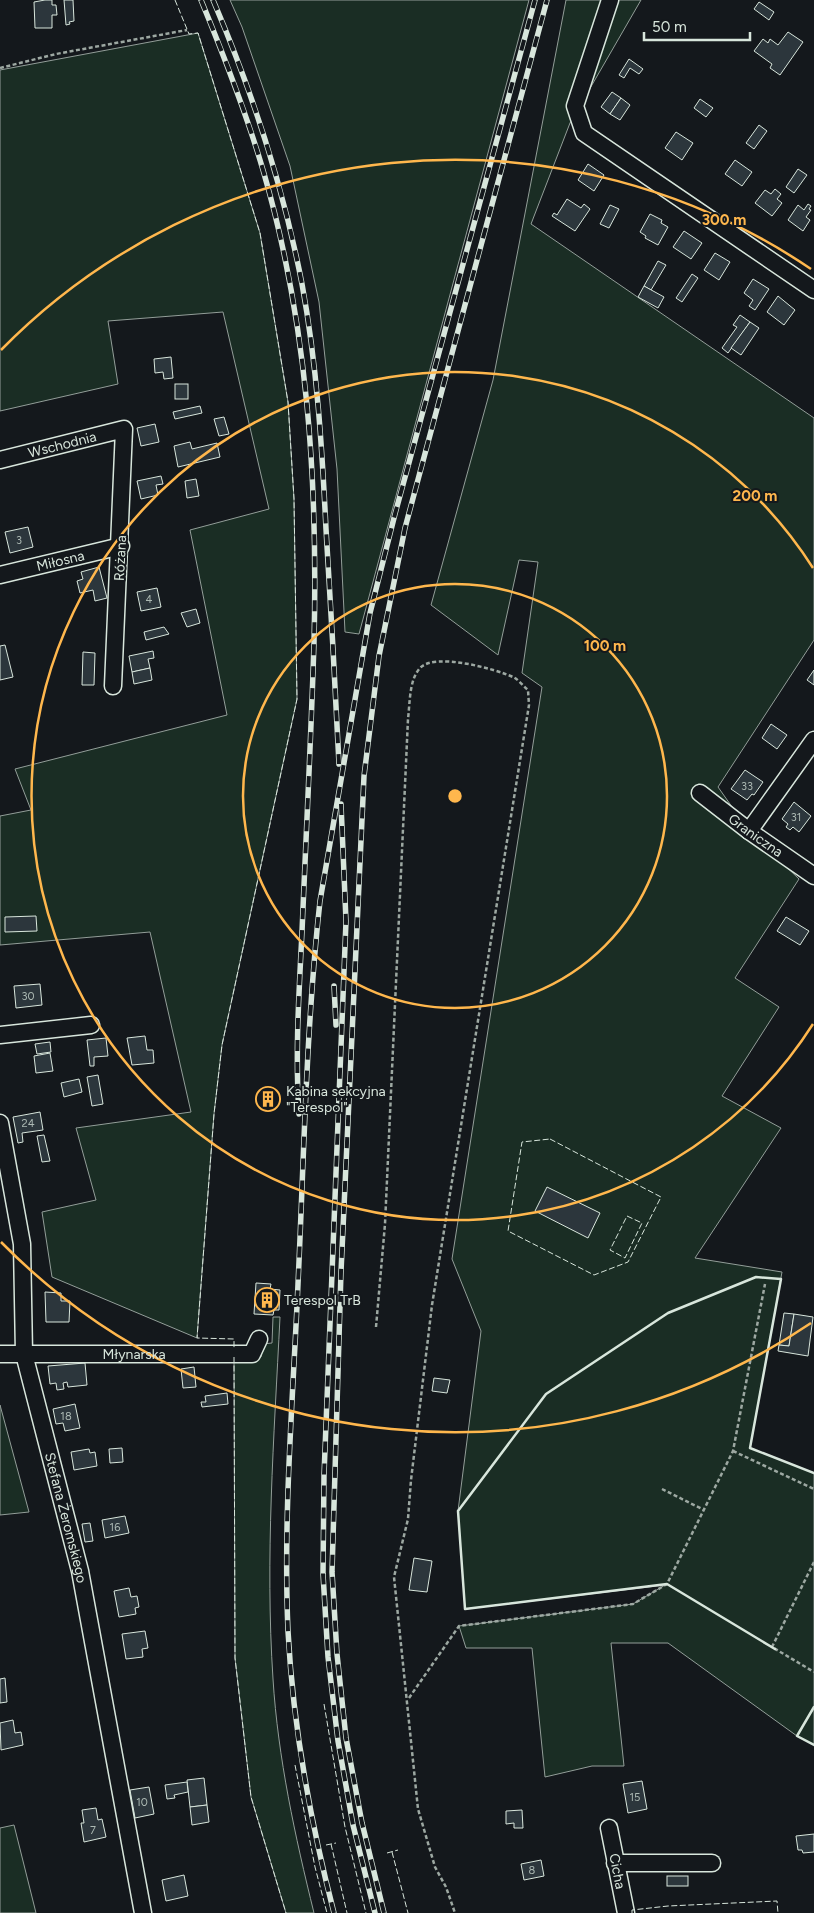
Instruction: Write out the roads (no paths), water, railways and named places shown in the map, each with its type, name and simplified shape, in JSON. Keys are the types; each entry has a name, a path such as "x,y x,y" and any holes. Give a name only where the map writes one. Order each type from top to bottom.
{"street":[{"path":"610,0 575,106 584,133 814,290"},
{"name":"Wschodnia","path":"0,460 124,429"},
{"name":"Różana","path":"113,686 121,546 124,429"},
{"name":"Miłosna","path":"0,575 121,546"},
{"path":"749,831 814,740"},
{"name":"Graniczna","path":"700,793 749,831 814,876"},
{"path":"0,1036 91,1025"},
{"name":"Stefana Żeromskiego","path":"0,1123 22,1244 24,1354 80,1571 143,1913"},
{"name":"Młynarska","path":"0,1354 252,1354 260,1339"},
{"name":"Cicha","path":"609,1828 626,1913"},
{"path":"615,1863 712,1863"}],"railway":[{"path":"201,0 226,63 263,170 291,286 307,404 314,523 315,583 298,1023 299,1114"},
{"path":"213,0 241,69 276,175 286,211 307,314 321,437 339,764"},
{"path":"334,1913 317,1843 298,1738 290,1667 287,1588 289,1458 306,1092 320,901 370,613 395,514 535,0"},
{"path":"384,1913 362,1823 346,1738 337,1654 332,1572 341,1272 364,776 379,656 405,528 547,0"},
{"path":"341,804 346,921 324,1475 323,1574 328,1657 338,1741 353,1825 375,1913"},
{"path":"334,986 336,1025"}],"place":[{"name":"Kabina sekcyjna \"Terespol\"","path":"268,1099"},
{"name":"Terespol TrB","path":"267,1300"}]}
